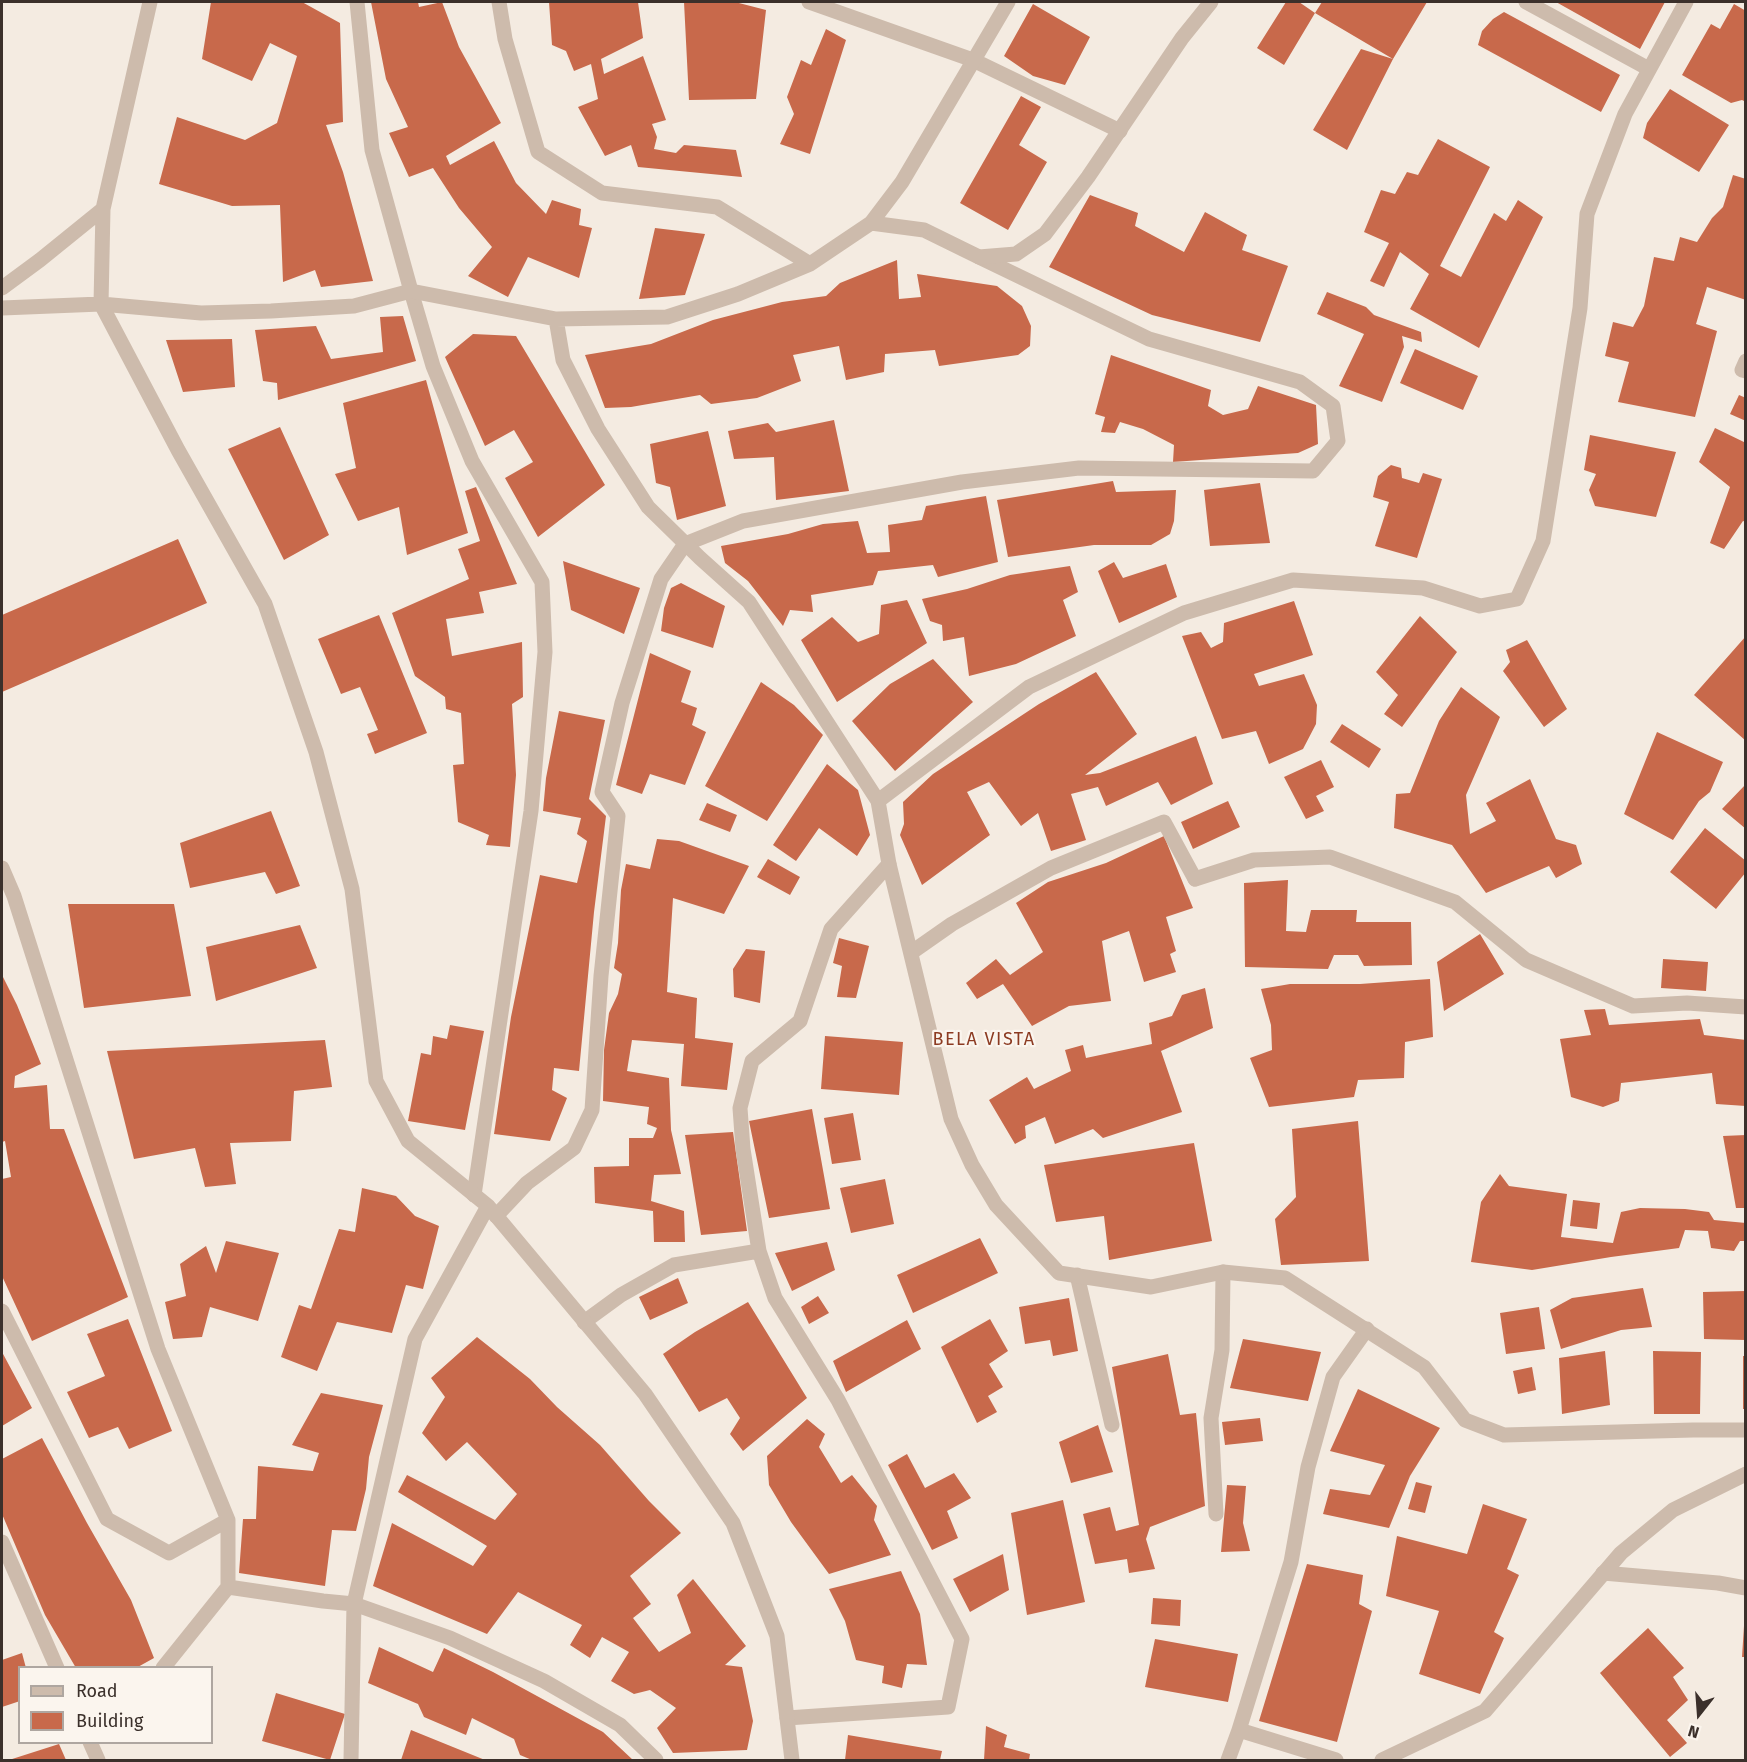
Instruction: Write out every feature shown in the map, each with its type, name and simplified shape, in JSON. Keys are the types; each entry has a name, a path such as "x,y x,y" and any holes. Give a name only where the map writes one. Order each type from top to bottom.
{"street":[{"path":"150,2 102,209 101,304 178,450 265,604 316,752 352,889 376,1081 408,1141 492,1211 645,1394 733,1523 777,1636 792,1761"},
{"path":"357,2 372,150 433,366 472,461 542,582 545,652 531,810 474,1195"},
{"path":"499,2 505,39 538,152 602,193 717,207 810,264"},
{"path":"809,2 974,60 1119,131"},
{"path":"2,308 101,304 201,313 271,311 354,306 411,291 556,319 667,317 738,294 810,264 871,223 902,182 1008,2"},
{"path":"979,257 1016,254 1045,234 1182,38 1211,2"},
{"path":"1526,2 1649,69"},
{"path":"878,801 1029,687 1184,613 1293,580 1423,588 1480,606 1517,599 1544,541 1580,308 1587,214 1625,114 1686,2"},
{"path":"2,288 102,209"},
{"path":"351,1761 354,1604 415,1339 492,1211 574,1148 592,1110 601,976 618,816 602,792 622,703 661,579 686,544 743,521 962,482 1044,472 1079,468 1313,471 1338,441 1333,406 1300,382 1149,339 924,230 871,223"},
{"path":"556,319 563,360 598,429 648,507 749,602 878,801 889,864 951,1119 972,1165 996,1204 1059,1273 1151,1287 1223,1272 1286,1278 1424,1367 1465,1420 1504,1435 1746,1430"},
{"path":"1746,361 1742,370 1746,371"},
{"path":"912,952 952,924 1051,868 1164,822 1195,879 1254,860 1330,857 1455,902 1526,960 1633,1006 1687,1003 1746,1007"},
{"path":"787,1718 948,1707 962,1639 838,1400 775,1298 759,1251 743,1149 740,1108 752,1061 800,1021 831,929 889,864"},
{"path":"2,868 8,899 158,1349 228,1520 228,1587 165,1666"},
{"path":"584,1322 621,1295 674,1264 759,1251"},
{"path":"1215,1514 1210,1418 1222,1350 1223,1272"},
{"path":"1077,1275 1112,1425"},
{"path":"2,1311 107,1519 169,1553 228,1520"},
{"path":"1228,1761 1291,1562 1308,1467 1333,1377 1367,1329"},
{"path":"1382,1761 1485,1710 1621,1553 1673,1510 1746,1474"},
{"path":"2,1542 56,1666"},
{"path":"1603,1574 1718,1583 1746,1588"},
{"path":"228,1587 354,1604 450,1638 544,1682 620,1725 656,1761"},
{"path":"1239,1730 1336,1761"}],"building":[{"path":"211,2 302,2 340,23 343,122 326,125 343,172 373,281 321,287 315,270 283,282 280,205 232,206 159,184 177,117 245,140 277,123 297,56 270,43 252,81 202,59"},
{"path":"371,2 418,2 419,7 442,2 459,47 501,123 446,156 450,165 494,141 516,183 546,214 552,200 581,209 579,225 592,228 579,278 528,257 508,297 468,276 492,247 459,208 433,168 409,177 389,133 408,127 386,79"},
{"path":"549,2 638,2 643,38 601,59 604,74 643,56 666,120 652,124 657,137 654,149 676,153 684,145 736,150 742,177 638,167 631,145 605,156 578,107 598,99 591,64 574,71 566,51 552,45"},
{"path":"684,2 735,2 766,10 756,99 689,100"},
{"path":"1286,2 1299,2 1315,13 1284,65 1257,48"},
{"path":"1322,2 1427,2 1393,59 1315,13"},
{"path":"1556,2 1665,2 1640,49"},
{"path":"1033,4 1090,37 1065,85 1033,76 1004,56"},
{"path":"1734,4 1746,11 1746,102 1742,100 1731,103 1682,75 1711,24 1720,29"},
{"path":"1504,12 1620,75 1601,112 1478,45 1482,31 1493,19"},
{"path":"826,29 846,40 810,154 780,144 794,114 787,97 801,60 811,65"},
{"path":"1361,49 1393,59 1347,150 1313,130"},
{"path":"1670,89 1729,125 1699,172 1643,138 1647,123"},
{"path":"1021,96 1041,107 1019,145 1047,162 1008,230 960,203"},
{"path":"1438,139 1490,167 1440,266 1461,277 1494,213 1506,221 1518,200 1543,217 1479,348 1410,309 1429,274 1400,252 1384,287 1370,281 1389,243 1364,232 1381,190 1395,194 1407,172 1418,175"},
{"path":"1733,175 1746,179 1746,300 1707,287 1696,324 1717,331 1695,417 1618,402 1629,362 1605,356 1613,322 1633,327 1644,306 1654,257 1674,261 1680,237 1697,242 1712,218 1723,207"},
{"path":"1090,195 1138,213 1135,226 1184,252 1205,212 1247,235 1242,250 1288,266 1260,342 1152,315 1049,267"},
{"path":"655,228 705,234 685,295 639,299"},
{"path":"897,260 899,299 921,297 917,274 997,286 1022,306 1031,326 1030,346 1018,355 939,366 935,350 885,354 884,372 846,380 839,346 793,355 801,381 757,398 711,404 700,395 631,407 605,408 585,355 651,344 713,320 782,302 826,296 840,283"},
{"path":"1327,292 1366,307 1374,315 1421,332 1422,342 1402,336 1404,347 1382,402 1339,386 1364,334 1317,314"},
{"path":"403,316 416,361 278,400 277,383 263,381 255,330 316,326 331,359 383,352 380,317"},
{"path":"473,334 516,336 605,485 538,537 505,478 533,462 514,430 485,446 445,357"},
{"path":"232,339 235,387 183,392 166,340"},
{"path":"1415,349 1478,376 1463,410 1400,383"},
{"path":"1111,355 1211,390 1208,406 1223,415 1248,409 1258,386 1316,405 1318,444 1298,453 1173,462 1174,445 1143,429 1120,422 1115,433 1101,432 1105,417 1095,414"},
{"path":"426,380 468,533 407,555 399,507 358,521 335,474 356,468 343,403"},
{"path":"1739,395 1746,398 1746,421 1730,414"},
{"path":"834,420 849,491 776,500 774,457 734,459 728,431 768,423 776,432"},
{"path":"280,427 329,535 284,560 228,449"},
{"path":"1715,428 1746,443 1746,522 1743,521 1724,549 1710,543 1730,487 1699,462"},
{"path":"708,431 726,506 677,520 670,487 656,483 650,444"},
{"path":"1590,435 1676,452 1656,517 1595,506 1589,490 1596,474 1584,470"},
{"path":"1391,465 1401,468 1402,478 1419,483 1423,473 1442,479 1417,558 1375,546 1389,502 1373,497 1378,476"},
{"path":"1113,481 1116,492 1176,490 1174,521 1170,534 1151,545 1094,545 1008,557 997,500"},
{"path":"1260,483 1270,543 1210,546 1204,490"},
{"path":"476,487 517,584 479,592 484,613 446,619 452,656 522,642 523,697 512,704 516,775 510,847 486,845 489,835 458,822 453,765 464,764 461,713 446,709 445,697 415,676 392,613 469,579 458,549 480,541 465,491"},
{"path":"986,496 998,562 938,577 933,565 878,571 873,585 811,595 813,612 790,610 783,626 748,581 725,563 721,546 788,534 823,524 858,521 867,553 890,552 888,525 922,520 926,506"},
{"path":"178,539 207,603 2,692 2,615"},
{"path":"563,561 640,588 624,634 571,610"},
{"path":"1114,562 1123,578 1166,564 1177,597 1119,623 1098,571"},
{"path":"1070,566 1078,592 1063,600 1076,636 1016,664 969,676 964,637 943,641 942,625 930,621 922,599 967,589 1010,575"},
{"path":"681,583 725,606 713,648 661,631 664,608 671,588"},
{"path":"907,600 927,643 837,702 801,640 832,617 858,642 879,634 881,605"},
{"path":"1294,601 1313,655 1254,674 1259,686 1304,674 1317,705 1316,724 1303,749 1269,764 1256,731 1222,739 1182,636 1201,632 1211,648 1223,642 1224,623"},
{"path":"379,615 427,733 375,754 367,734 378,730 360,687 341,694 318,639"},
{"path":"1420,616 1457,652 1402,727 1384,714 1398,695 1376,672"},
{"path":"1746,636 1746,741 1694,695"},
{"path":"1527,640 1567,709 1544,727 1503,671 1510,662 1506,650"},
{"path":"650,653 691,671 681,702 697,708 692,725 706,732 685,785 650,774 642,794 616,785"},
{"path":"933,659 973,702 895,771 852,721 890,684"},
{"path":"1096,672 1137,734 1085,775 1100,773 1196,736 1213,784 1171,805 1158,782 1106,806 1098,787 1071,794 1086,840 1051,851 1038,813 1021,826 989,782 967,792 990,835 922,885 900,835 904,824 903,802 933,774 1039,704"},
{"path":"761,682 794,705 823,735 767,821 705,786"},
{"path":"1461,687 1500,717 1466,795 1470,834 1496,821 1486,803 1530,779 1556,839 1576,845 1582,864 1556,878 1549,866 1486,893 1452,845 1394,828 1396,794 1410,793 1439,721"},
{"path":"559,711 605,720 589,799 606,816 594,912 579,1071 554,1068 552,1090 567,1098 550,1141 494,1134 511,1017 540,875 577,883 587,841 577,834 581,818 543,811 546,778"},
{"path":"1342,724 1381,749 1369,768 1330,742"},
{"path":"1657,732 1723,762 1710,792 1699,801 1673,840 1624,814"},
{"path":"1321,760 1334,787 1316,796 1324,811 1306,819 1284,777"},
{"path":"827,764 858,790 870,835 857,856 819,828 796,861 773,845"},
{"path":"1746,784 1746,829 1722,809"},
{"path":"1228,801 1240,827 1193,849 1181,822"},
{"path":"707,803 737,815 730,832 699,820"},
{"path":"271,811 300,886 276,894 265,872 190,888 180,843"},
{"path":"1705,828 1746,861 1746,872 1716,909 1670,872"},
{"path":"1164,836 1193,908 1166,917 1176,951 1170,954 1176,972 1144,982 1129,931 1102,941 1111,1001 1069,1006 1032,1026 1003,984 977,999 966,983 996,959 1010,975 1043,952 1016,903 1048,882 1106,863"},
{"path":"657,839 679,841 749,866 724,914 673,898 667,992 697,998 695,1038 733,1043 727,1090 681,1086 684,1044 632,1040 627,1071 669,1078 671,1130 681,1174 654,1175 651,1201 684,1211 685,1242 654,1242 653,1211 595,1203 594,1167 629,1166 629,1138 653,1138 657,1128 647,1124 649,1107 603,1101 604,1050 609,1013 618,994 622,974 614,968 621,890 626,864 650,869"},
{"path":"768,859 800,877 790,895 757,877"},
{"path":"1288,880 1286,931 1306,932 1311,910 1357,910 1356,922 1411,922 1412,965 1364,966 1358,955 1334,955 1328,969 1245,967 1244,883"},
{"path":"68,904 174,904 191,996 84,1008"},
{"path":"300,925 317,968 216,1001 206,947"},
{"path":"1480,934 1504,974 1444,1011 1437,962"},
{"path":"839,938 869,946 856,998 837,997 842,966 833,963"},
{"path":"746,949 765,951 760,1003 734,997 733,969"},
{"path":"1663,959 1708,962 1706,991 1661,988"},
{"path":"2,975 41,1064 15,1076 14,1088 47,1085 50,1129 64,1129 128,1297 32,1341 2,1276 2,1179 11,1177 5,1141 2,1142"},
{"path":"1430,979 1433,1037 1405,1042 1404,1078 1358,1080 1354,1097 1269,1107 1250,1058 1272,1050 1271,1025 1261,989 1290,984 1360,984"},
{"path":"1205,988 1213,1028 1161,1051 1182,1112 1103,1138 1093,1129 1055,1144 1045,1117 1025,1126 1026,1138 1015,1144 989,1100 1027,1077 1034,1089 1071,1071 1065,1050 1083,1045 1086,1058 1152,1044 1149,1023 1172,1016 1182,995"},
{"path":"1605,1009 1609,1025 1700,1019 1704,1035 1746,1040 1746,1106 1716,1104 1712,1073 1621,1083 1619,1101 1603,1107 1571,1097 1560,1039 1591,1035 1584,1010"},
{"path":"450,1025 484,1031 465,1130 408,1121 421,1053 431,1055 433,1036 447,1039"},
{"path":"825,1036 903,1042 899,1095 821,1089"},
{"path":"325,1040 332,1087 294,1091 291,1141 230,1143 236,1184 205,1187 195,1148 134,1159 107,1051"},
{"path":"812,1109 830,1209 769,1218 749,1121"},
{"path":"853,1113 861,1160 832,1164 824,1118"},
{"path":"1358,1121 1369,1261 1281,1265 1275,1219 1296,1197 1292,1129"},
{"path":"733,1132 747,1231 701,1235 685,1135"},
{"path":"1746,1135 1746,1208 1736,1208 1723,1136"},
{"path":"1194,1143 1212,1241 1109,1260 1104,1216 1056,1222 1044,1165"},
{"path":"1500,1174 1509,1186 1567,1194 1561,1237 1613,1243 1621,1212 1640,1208 1709,1212 1714,1220 1746,1223 1746,1241 1740,1241 1734,1251 1711,1248 1708,1231 1685,1230 1679,1248 1532,1270 1471,1262 1481,1202"},
{"path":"885,1179 894,1224 851,1233 840,1188"},
{"path":"362,1188 396,1196 415,1216 439,1226 423,1289 406,1285 392,1333 337,1322 317,1371 281,1357 299,1305 311,1309 339,1229 355,1232"},
{"path":"1573,1200 1600,1203 1597,1229 1570,1226"},
{"path":"980,1238 998,1273 913,1313 897,1275"},
{"path":"226,1241 279,1253 258,1321 210,1307 202,1337 173,1339 165,1302 186,1296 180,1264 206,1246 216,1273"},
{"path":"827,1242 835,1270 792,1291 775,1253"},
{"path":"678,1278 688,1303 650,1320 639,1297"},
{"path":"1643,1288 1652,1327 1621,1330 1561,1349 1550,1310 1572,1298"},
{"path":"1746,1291 1746,1340 1704,1339 1703,1292"},
{"path":"818,1296 829,1313 809,1324 801,1307"},
{"path":"1069,1298 1078,1351 1053,1356 1050,1340 1025,1344 1019,1307"},
{"path":"748,1302 807,1398 743,1451 730,1434 740,1418 727,1398 699,1412 663,1354 695,1332"},
{"path":"1539,1307 1545,1349 1506,1354 1500,1313"},
{"path":"128,1319 172,1431 129,1449 118,1427 89,1438 67,1392 105,1376 87,1334"},
{"path":"990,1319 1008,1351 989,1364 1003,1387 988,1396 997,1412 977,1423 941,1347"},
{"path":"907,1320 921,1349 846,1392 833,1361"},
{"path":"477,1337 530,1379 557,1407 600,1445 649,1501 681,1533 630,1576 651,1604 633,1618 659,1652 691,1633 677,1595 693,1579 746,1646 725,1665 742,1667 753,1721 747,1750 673,1753 657,1728 676,1708 650,1690 634,1694 611,1681 629,1652 602,1637 590,1658 570,1645 582,1625 518,1592 487,1634 373,1586 392,1523 473,1566 487,1546 398,1492 407,1475 495,1520 517,1494 467,1442 446,1461 422,1433 445,1397 431,1378"},
{"path":"1243,1339 1321,1352 1308,1401 1230,1388"},
{"path":"1605,1351 1610,1405 1562,1414 1559,1358"},
{"path":"1653,1351 1701,1352 1700,1414 1654,1414"},
{"path":"2,1352 32,1408 2,1426"},
{"path":"1168,1354 1180,1415 1196,1413 1205,1506 1150,1527 1146,1539 1155,1569 1129,1573 1127,1559 1095,1564 1083,1514 1110,1507 1116,1531 1139,1525 1112,1367"},
{"path":"1743,1356 1746,1356 1746,1409 1743,1409"},
{"path":"1532,1367 1536,1390 1518,1394 1513,1371"},
{"path":"1358,1389 1440,1428 1410,1476 1389,1528 1323,1514 1330,1489 1370,1495 1385,1465 1330,1451"},
{"path":"321,1393 383,1405 369,1457 366,1489 356,1531 332,1530 325,1586 239,1573 243,1519 256,1519 258,1466 313,1471 319,1453 292,1445"},
{"path":"1260,1418 1263,1441 1225,1445 1222,1422"},
{"path":"807,1419 825,1434 819,1447 841,1483 852,1475 877,1506 874,1520 891,1555 829,1574 791,1522 769,1485 767,1456"},
{"path":"1098,1425 1113,1472 1071,1483 1059,1442"},
{"path":"42,1438 131,1600 154,1658 140,1666 75,1666 45,1615 2,1514 2,1459"},
{"path":"907,1454 925,1488 954,1473 971,1498 947,1511 958,1538 932,1550 888,1465"},
{"path":"1416,1482 1432,1486 1425,1513 1408,1509"},
{"path":"1227,1485 1246,1486 1243,1523 1250,1551 1221,1552"},
{"path":"1063,1500 1085,1602 1027,1615 1011,1513"},
{"path":"1483,1504 1527,1519 1507,1569 1519,1575 1494,1632 1504,1638 1480,1694 1419,1674 1439,1611 1386,1596 1397,1536 1467,1554"},
{"path":"1003,1554 1009,1590 970,1612 953,1579"},
{"path":"1307,1564 1363,1575 1359,1604 1372,1611 1337,1742 1259,1721"},
{"path":"901,1571 920,1614 927,1665 907,1664 902,1688 882,1683 884,1666 856,1660 845,1621 829,1589"},
{"path":"1153,1598 1181,1600 1180,1626 1151,1624"},
{"path":"1744,1626 1746,1626 1746,1657 1742,1657"},
{"path":"1648,1628 1684,1668 1673,1677 1688,1700 1667,1720 1687,1743 1670,1757 1600,1673"},
{"path":"1155,1639 1238,1654 1228,1702 1145,1687"},
{"path":"379,1647 433,1672 444,1648 603,1732 633,1760 532,1760 520,1755 514,1739 472,1718 466,1735 424,1717 418,1704 368,1683"},
{"path":"22,1653 25,1666 18,1666 18,1702 2,1707 2,1660"},
{"path":"276,1693 345,1714 330,1760 262,1741"},
{"path":"986,1726 1007,1735 1004,1747 1030,1754 1029,1760 984,1760"},
{"path":"411,1730 485,1760 401,1760"},
{"path":"848,1735 942,1751 940,1760 845,1760"},
{"path":"59,1744 66,1760 9,1760"}],"district":[{"name":"BELA VISTA","path":"984,1040"}]}
